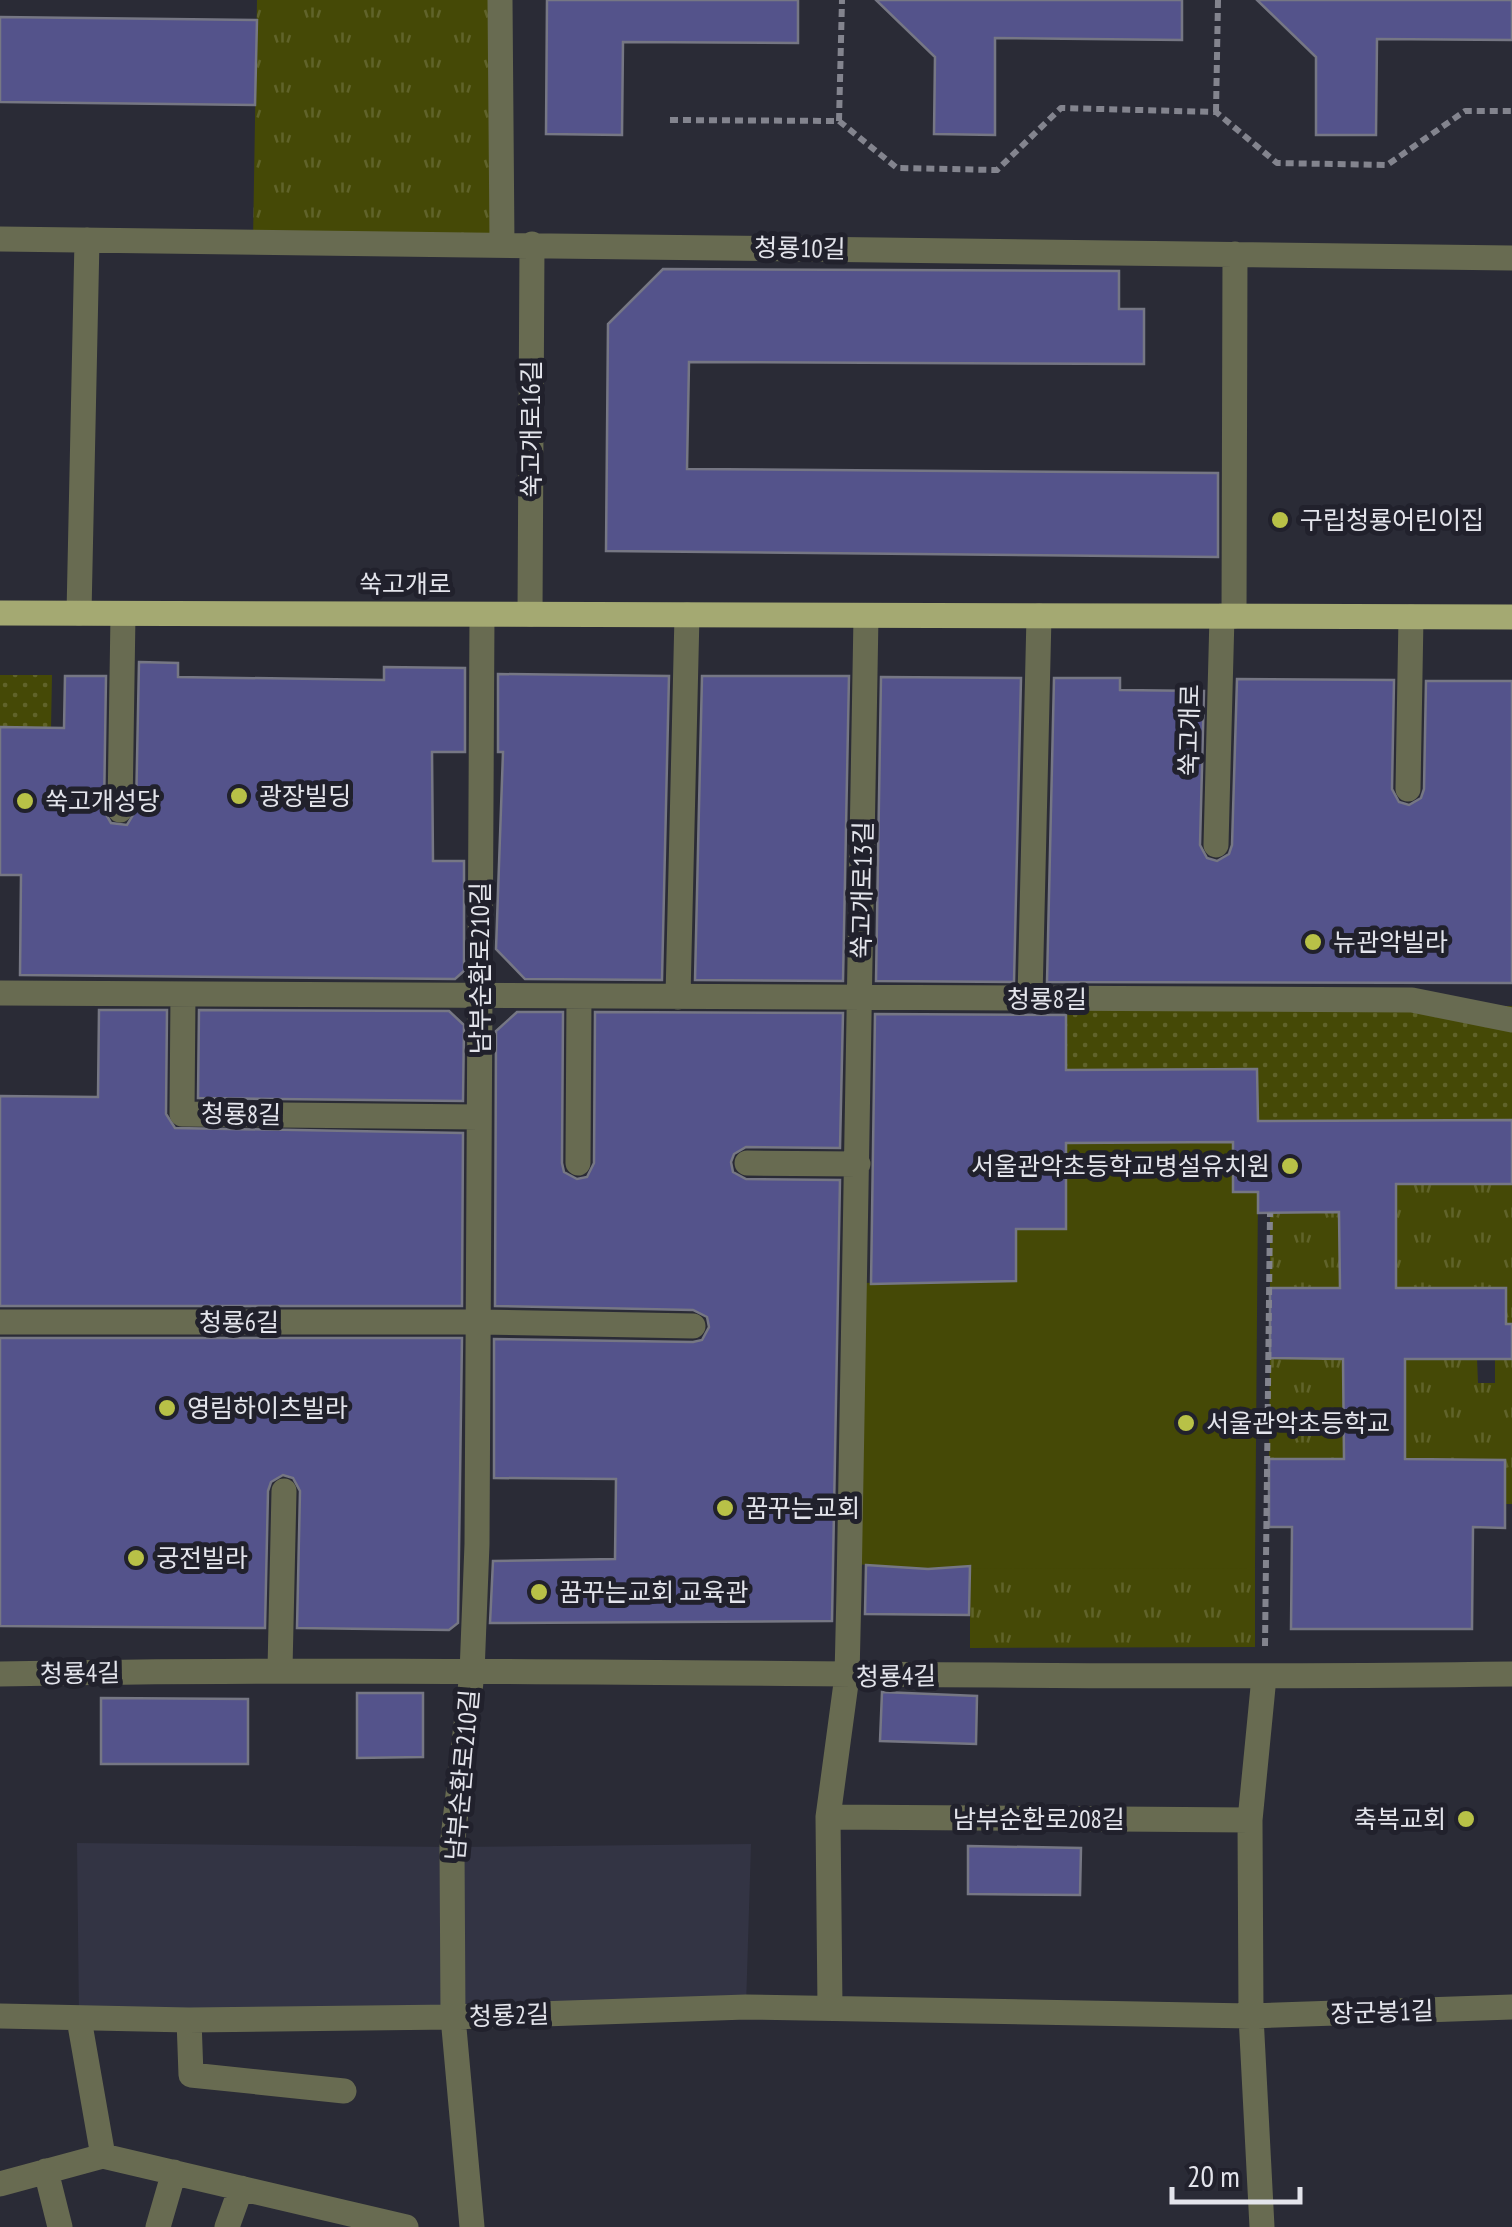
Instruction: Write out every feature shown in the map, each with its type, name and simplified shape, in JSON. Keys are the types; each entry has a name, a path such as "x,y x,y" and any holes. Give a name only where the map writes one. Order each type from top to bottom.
{"main road":[{"name":"쑥고개로","path":"0,613 1512,617"}],"street":[{"path":"500,0 502,244"},
{"name":"청룡10길","path":"0,238 1512,258"},
{"path":"79,613 87,240"},
{"name":"쑥고개로16길","path":"530,614 532,244"},
{"path":"1228,616 1235,254"},
{"path":"120,810 124,614"},
{"name":"남부순환로210길","path":"472,2227 454,2017 452,1847 472,1674 477,1544 482,614"},
{"path":"678,997 687,615"},
{"name":"쑥고개로13길","path":"846,1676 866,616"},
{"path":"1030,998 1039,616"},
{"name":"쑥고개로","path":"1216,845 1228,616"},
{"path":"1408,789 1411,617"},
{"name":"청룡8길","path":"0,994 1412,1000 1512,1020"},
{"name":"청룡8길","path":"183,994 182,1114 479,1117"},
{"path":"578,1163 580,996"},
{"path":"747,1163 858,1164"},
{"name":"청룡6길","path":"0,1322 478,1322"},
{"path":"478,1322 692,1326"},
{"path":"280,1670 284,1491"},
{"name":"청룡4길","path":"0,1674 280,1670 846,1676 1512,1674"},
{"path":"830,2008 828,1817 846,1676"},
{"path":"1262,2227 1251,2016 1250,1820 1264,1677"},
{"name":"남부순환로208길","path":"828,1817 1250,1820"},
{"name":"청룡2길","path":"0,2016 189,2020 454,2017 746,2007 1251,2016"},
{"name":"장군봉1길","path":"1251,2016 1512,2007"},
{"path":"79,2019 103,2156"},
{"path":"189,2020 191,2075 344,2092"},
{"path":"0,2184 103,2156 241,2188 303,2216 406,2227"},
{"path":"46,2171 60,2227"},
{"path":"158,2227 174,2172"},
{"path":"227,2227 241,2188"}],"path":[{"path":"839,121 842,0"},
{"path":"1216,112 1218,0"},
{"path":"670,120 839,121 897,168 997,170 1061,108 1216,112 1277,164 1387,165 1464,111 1512,111"},
{"path":"1264,1677 1269,1527 1270,1213"}],"shaded area":[{"path":"77,1843 452,1847 751,1844 746,2007 79,2019"}],"green space":[{"path":"257,0 502,0 513,244 253,241"},
{"path":"0,675 52,675 51,728 0,727"},
{"path":"1067,1001 1409,1008 1512,1006 1512,1120 1258,1121 1257,1069 1066,1070"},
{"path":"1233,1142 1258,1192 1255,1568 928,1569 854,1564 857,1283 1016,1281 1016,1229 1066,1229 1066,1143"},
{"path":"1512,1183 1512,1324 1506,1324 1505,1288 1270,1288 1270,1213 1360,1184"},
{"path":"1270,1358 1477,1359 1478,1383 1495,1383 1495,1359 1512,1359 1512,1504 1505,1504 1504,1460 1269,1459"},
{"path":"970,1566 1255,1568 1255,1647 970,1648"}],"building":[{"path":"547,0 798,0 798,43 623,42 622,135 546,134"},
{"path":"876,0 1182,0 1182,40 995,38 995,135 934,134 935,57"},
{"path":"1257,0 1512,0 1512,40 1377,39 1376,135 1316,135 1316,57"},
{"path":"0,17 257,20 255,105 0,102"},
{"path":"663,269 1119,271 1119,309 1144,309 1144,364 689,362 687,469 1218,473 1218,557 606,551 608,324"},
{"path":"139,662 178,663 178,677 384,680 384,667 465,668 465,752 432,752 433,861 464,861 464,971 455,979 20,975 21,875 0,875 0,727 64,728 65,676 106,676 104,811 111,823 127,825 136,810"},
{"path":"498,674 669,676 662,980 525,979 496,949 503,752 498,752"},
{"path":"702,676 849,676 843,981 695,980"},
{"path":"881,677 1021,678 1014,982 876,981"},
{"path":"1054,678 1120,678 1120,690 1204,691 1200,845 1207,858 1217,861 1229,854 1232,845 1237,679 1394,680 1392,789 1399,802 1409,805 1421,798 1424,789 1426,681 1512,681 1512,983 1047,982"},
{"path":"99,1010 167,1010 166,1114 175,1128 463,1133 462,1306 0,1306 0,1096 98,1097"},
{"path":"199,1010 449,1011 464,1025 463,1101 198,1098"},
{"path":"517,1012 563,1012 562,1163 564,1172 577,1179 587,1177 594,1163 595,1012 843,1013 840,1148 746,1147 734,1154 731,1162 733,1172 746,1179 840,1180 832,1621 490,1623 493,1561 615,1559 616,1479 494,1478 494,1339 693,1342 702,1340 709,1327 707,1317 693,1310 495,1306 496,1031"},
{"path":"875,1014 1066,1015 1066,1070 1257,1069 1258,1121 1512,1120 1512,1184 1396,1184 1396,1288 1506,1288 1506,1324 1512,1324 1512,1359 1405,1359 1405,1459 1505,1460 1505,1528 1473,1527 1472,1629 1291,1629 1292,1527 1269,1527 1269,1459 1344,1459 1343,1359 1270,1358 1270,1288 1340,1288 1339,1212 1258,1213 1258,1192 1233,1192 1233,1142 1066,1143 1066,1229 1016,1229 1016,1281 871,1284"},
{"path":"0,1338 462,1338 458,1623 449,1630 297,1628 300,1491 293,1478 283,1475 271,1482 268,1491 265,1628 0,1626"},
{"path":"866,1565 928,1569 970,1566 969,1615 865,1614"},
{"path":"882,1692 977,1696 976,1744 880,1741"},
{"path":"357,1693 423,1693 423,1757 357,1758"},
{"path":"101,1698 248,1699 248,1764 101,1764"},
{"path":"968,1846 1081,1848 1080,1895 968,1894"}],"place":[{"name":"구립청룡어린이집","path":"1280,520"},
{"name":"광장빌딩","path":"239,796"},
{"name":"쑥고개성당","path":"25,801"},
{"name":"뉴관악빌라","path":"1313,942"},
{"name":"서울관악초등학교병설유치원","path":"1290,1166"},
{"name":"영림하이츠빌라","path":"167,1408"},
{"name":"서울관악초등학교","path":"1186,1423"},
{"name":"꿈꾸는교회","path":"725,1508"},
{"name":"궁전빌라","path":"136,1558"},
{"name":"꿈꾸는교회 교육관","path":"539,1592"},
{"name":"축복교회","path":"1466,1819"}]}
